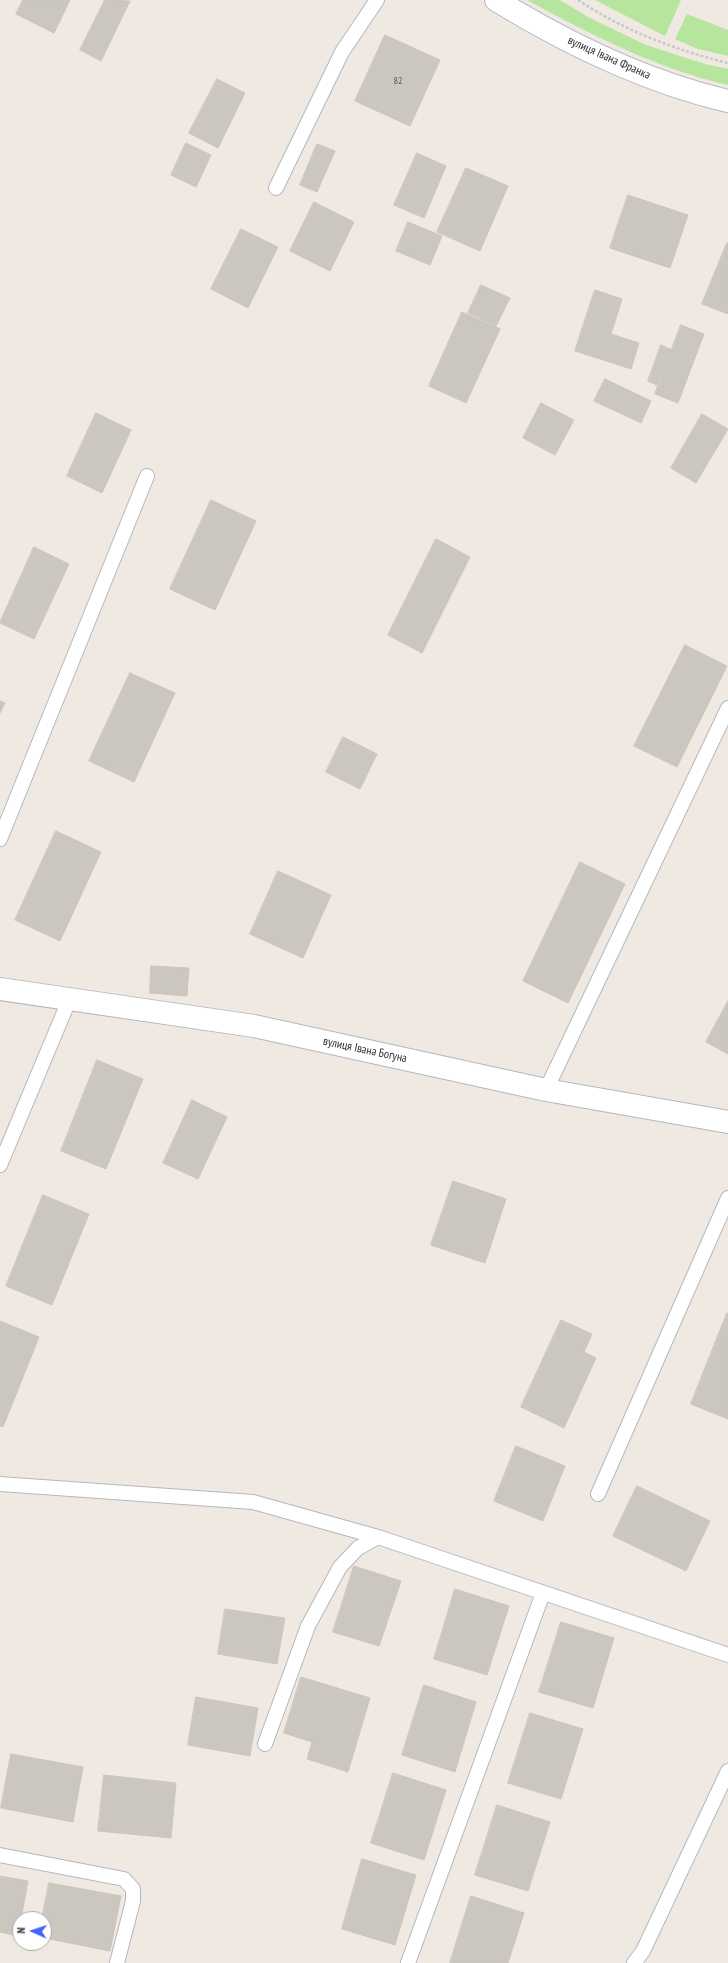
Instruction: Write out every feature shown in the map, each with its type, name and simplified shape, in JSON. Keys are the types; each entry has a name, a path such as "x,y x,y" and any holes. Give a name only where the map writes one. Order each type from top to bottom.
{"street":[{"name":"вулиця Івана Франка","path":"496,0 533,23 604,58 654,79 728,101"},
{"name":"вулиця Івана Богуна","path":"0,989 254,1026 546,1090 728,1122"}],"lane":[{"path":"276,188 342,52 377,0"},
{"path":"0,839 147,476"},
{"path":"546,1090 728,708"},
{"path":"0,1165 70,998"},
{"path":"598,1494 728,1198"},
{"path":"0,1484 253,1502 378,1537 728,1655"},
{"path":"265,1744 308,1626 340,1567 358,1548 378,1537"},
{"path":"408,1963 543,1593"},
{"path":"634,1963 643,1951 728,1771"},
{"path":"0,1855 124,1879 133,1889 133,1901 117,1963"}],"path":[{"path":"578,0 592,9 649,38 704,57 728,62"}],"green space":[{"path":"527,0 560,0 588,17 646,45 705,64 728,69 728,85 701,78 649,60 600,38"},
{"path":"595,0 681,0 665,36"},
{"path":"687,14 728,30 728,56 698,49 675,39"}],"building":[{"path":"23,0 70,0 54,33 16,14"},
{"path":"105,0 130,1 101,61 80,50"},
{"path":"385,35 440,60 410,126 355,101"},
{"path":"217,79 245,93 218,148 189,133"},
{"path":"186,143 211,155 196,187 171,175"},
{"path":"317,144 335,151 317,192 300,185"},
{"path":"417,153 446,166 424,218 394,205"},
{"path":"466,168 508,186 480,251 437,232"},
{"path":"628,195 688,215 670,268 610,248"},
{"path":"314,202 354,222 330,271 290,251"},
{"path":"408,222 442,236 430,265 396,251"},
{"path":"241,229 278,247 248,308 211,289"},
{"path":"728,243 728,314 702,304"},
{"path":"481,285 510,298 496,326 468,313"},
{"path":"595,290 622,299 611,334 639,343 631,369 575,351"},
{"path":"462,312 500,329 466,403 429,386"},
{"path":"681,325 704,334 678,403 655,394"},
{"path":"661,345 672,350 659,386 648,381"},
{"path":"605,379 651,401 641,423 594,401"},
{"path":"541,403 574,420 555,455 523,438"},
{"path":"96,413 131,430 102,493 67,476"},
{"path":"702,414 728,429 696,483 671,468"},
{"path":"211,500 256,521 215,610 170,589"},
{"path":"436,539 470,557 422,653 388,635"},
{"path":"34,547 69,564 34,639 0,623"},
{"path":"685,645 727,666 677,767 634,746"},
{"path":"130,673 175,693 134,782 89,761"},
{"path":"0,701 5,703 0,713"},
{"path":"343,737 377,754 360,789 326,772"},
{"path":"56,831 101,852 60,941 15,920"},
{"path":"580,862 625,884 568,1003 523,981"},
{"path":"278,871 331,895 303,958 250,934"},
{"path":"151,966 189,968 187,996 150,993"},
{"path":"728,1001 728,1054 706,1042"},
{"path":"97,1060 143,1079 106,1169 61,1151"},
{"path":"192,1100 227,1117 198,1179 163,1163"},
{"path":"453,1181 506,1199 485,1263 431,1245"},
{"path":"43,1195 89,1214 52,1305 6,1286"},
{"path":"727,1313 728,1314 728,1419 691,1404"},
{"path":"561,1320 592,1334 584,1352 596,1358 564,1428 521,1407"},
{"path":"0,1321 39,1337 3,1427 0,1426"},
{"path":"516,1446 565,1466 543,1521 494,1501"},
{"path":"637,1486 710,1521 686,1571 613,1536"},
{"path":"354,1566 401,1581 379,1646 333,1632"},
{"path":"455,1589 509,1606 487,1675 434,1659"},
{"path":"225,1609 285,1618 277,1664 218,1654"},
{"path":"561,1622 614,1638 593,1708 539,1692"},
{"path":"301,1677 370,1698 348,1772 307,1759 312,1742 284,1733"},
{"path":"424,1685 476,1702 455,1772 402,1755"},
{"path":"196,1697 258,1708 250,1756 188,1745"},
{"path":"530,1713 583,1729 561,1799 508,1783"},
{"path":"11,1754 83,1767 73,1822 1,1808"},
{"path":"393,1773 446,1790 424,1860 371,1843"},
{"path":"104,1775 176,1783 171,1838 98,1831"},
{"path":"497,1805 550,1822 528,1891 475,1875"},
{"path":"362,1859 416,1875 395,1945 342,1929"},
{"path":"0,1876 28,1881 23,1911 12,1911 12,1935 0,1932"},
{"path":"49,1883 121,1896 110,1951 52,1940 52,1911 44,1911"},
{"path":"471,1896 524,1913 508,1963 450,1963"}]}
